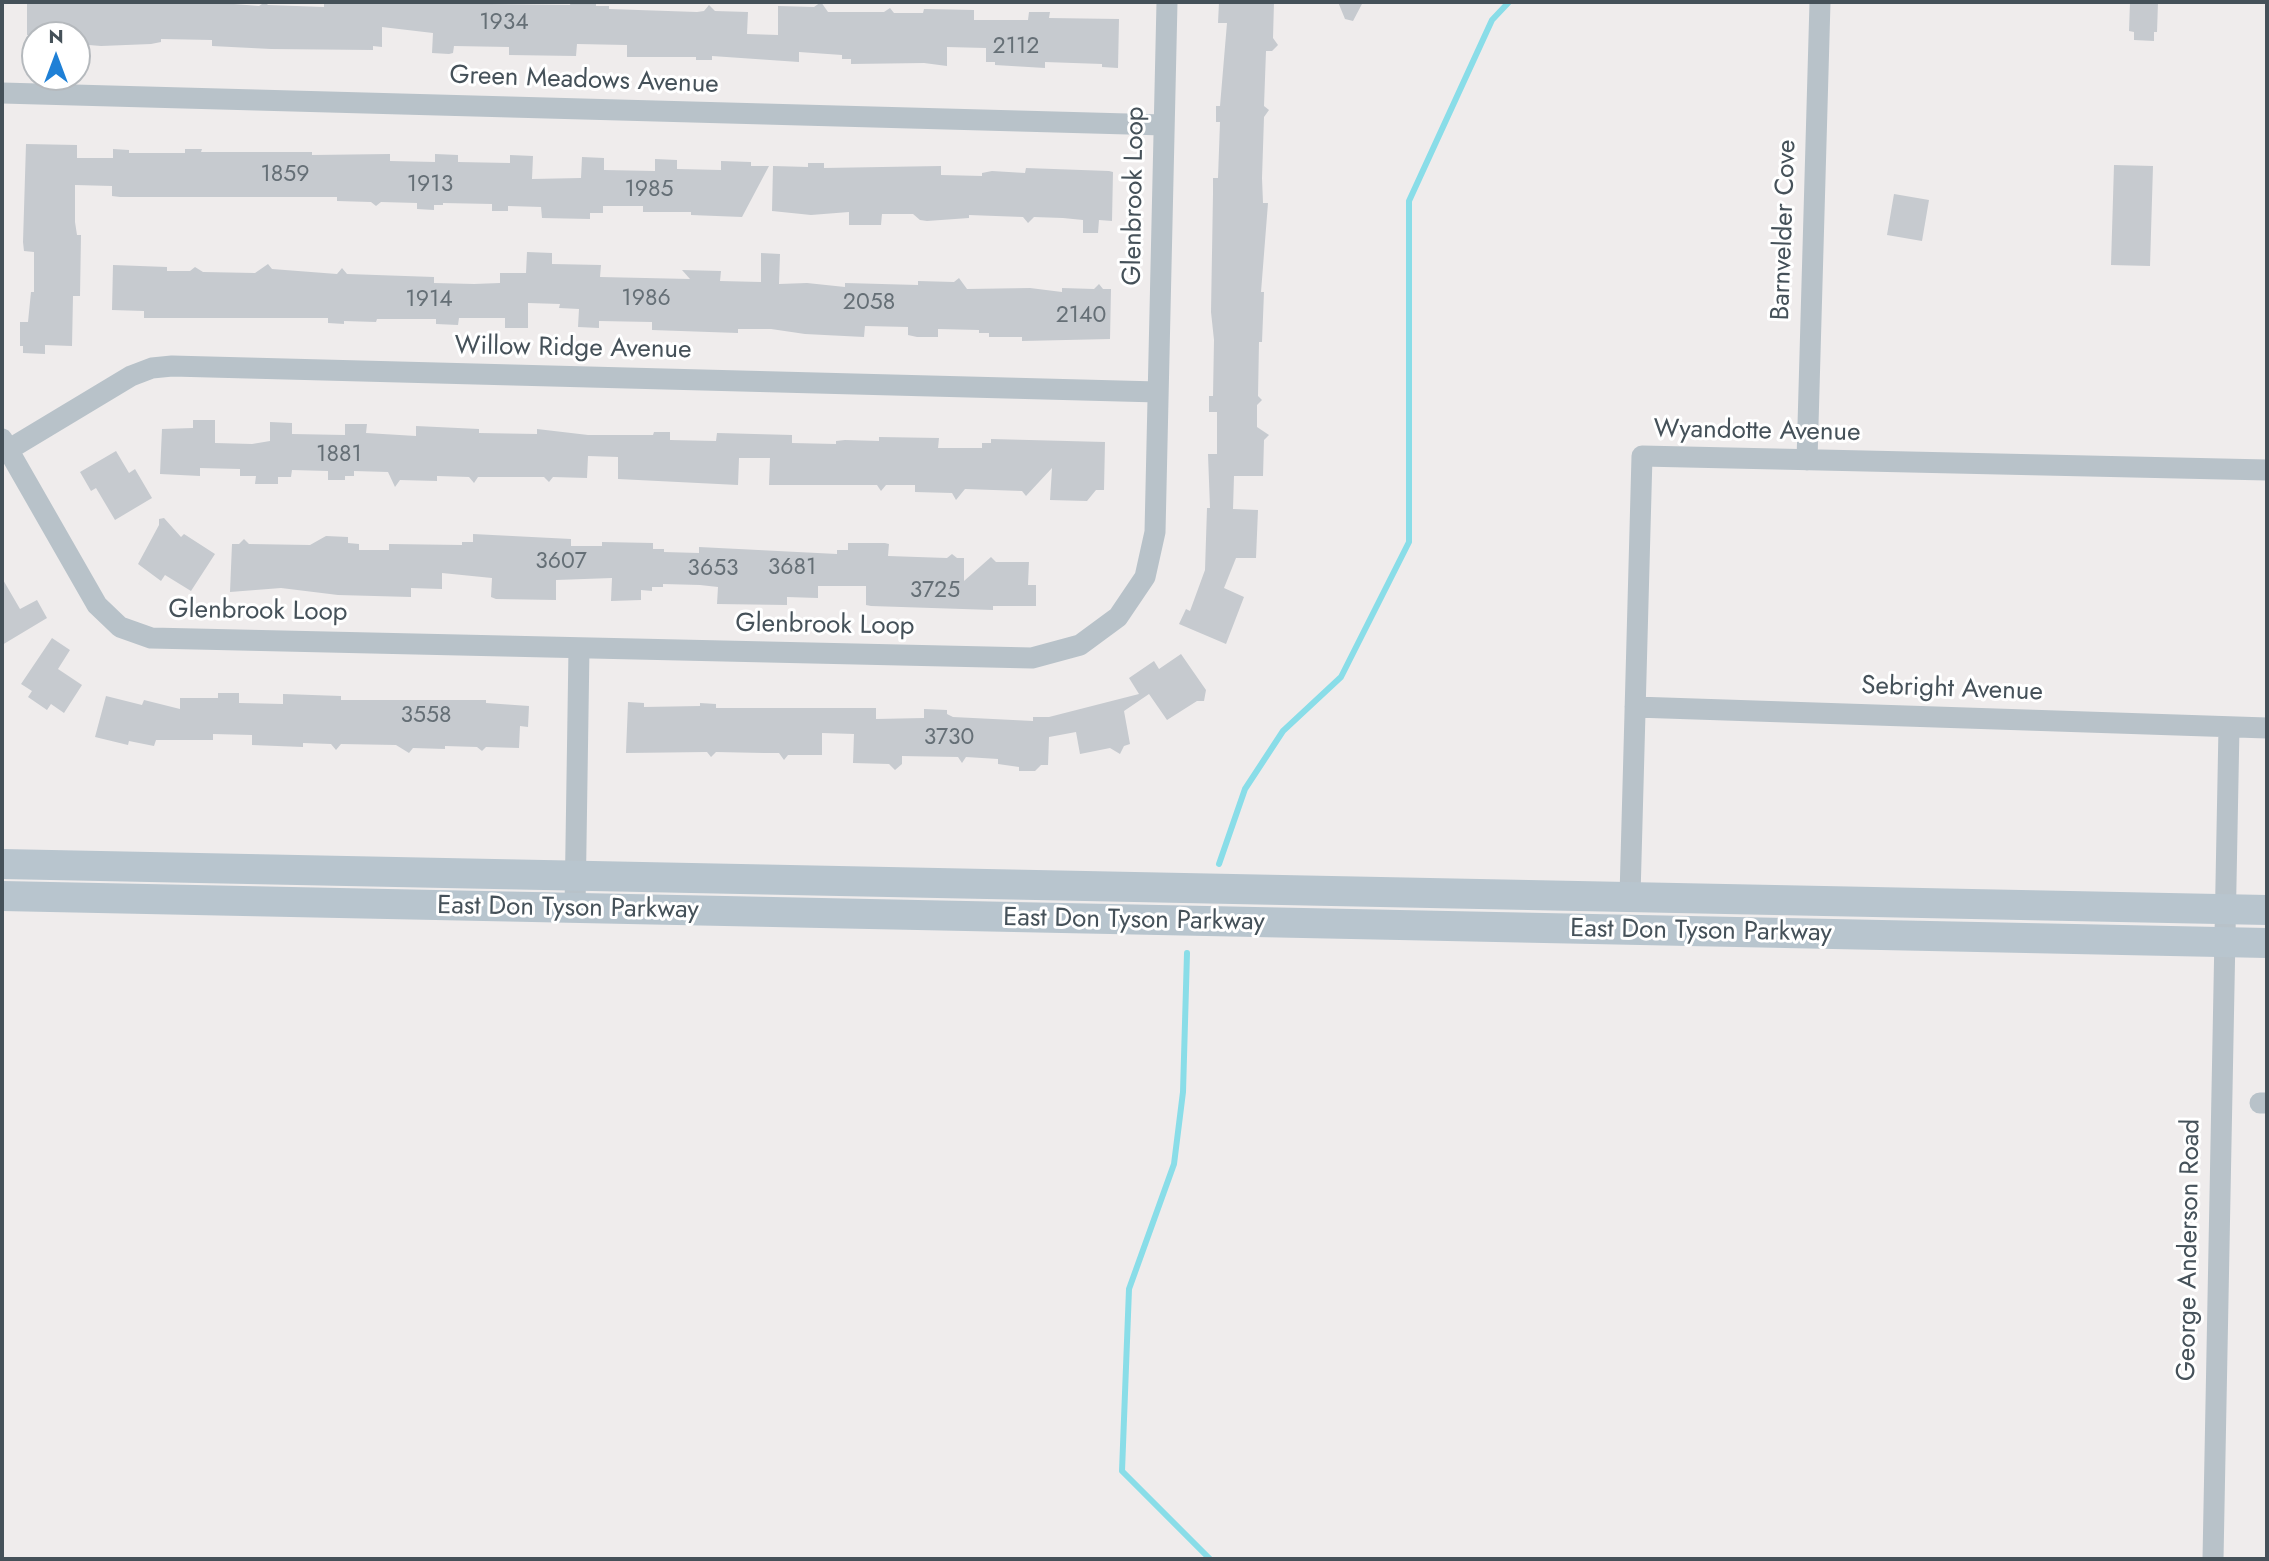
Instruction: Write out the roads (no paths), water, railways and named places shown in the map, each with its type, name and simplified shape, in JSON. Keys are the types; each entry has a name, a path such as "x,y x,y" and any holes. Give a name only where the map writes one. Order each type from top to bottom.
{"main road":[{"name":"East Don Tyson Parkway","path":"2,864 2267,910"},
{"name":"East Don Tyson Parkway","path":"2,896 2267,943"}],"street":[{"name":"Glenbrook Loop","path":"5,444 97,605 120,627 151,638 1032,658 1080,645 1118,617 1145,578 1155,532 1167,2"},
{"name":"Barnvelder Cove","path":"1807,460 1820,2"},
{"name":"Green Meadows Avenue","path":"2,93 1164,125"},
{"name":"Willow Ridge Avenue","path":"5,444 131,376 152,368 172,366 1158,392"},
{"name":"Wyandotte Avenue","path":"1630,896 1642,456 2267,470"},
{"path":"575,909 579,648"},
{"name":"Sebright Avenue","path":"1635,708 2267,728"},
{"name":"George Anderson Road","path":"2213,1559 2229,727"}],"waterway":[{"path":"1219,864 1245,789 1283,731 1341,677 1409,542 1409,201 1492,20 1509,2"},
{"path":"1187,953 1183,1092 1174,1164 1129,1289 1122,1471 1210,1559"}]}
